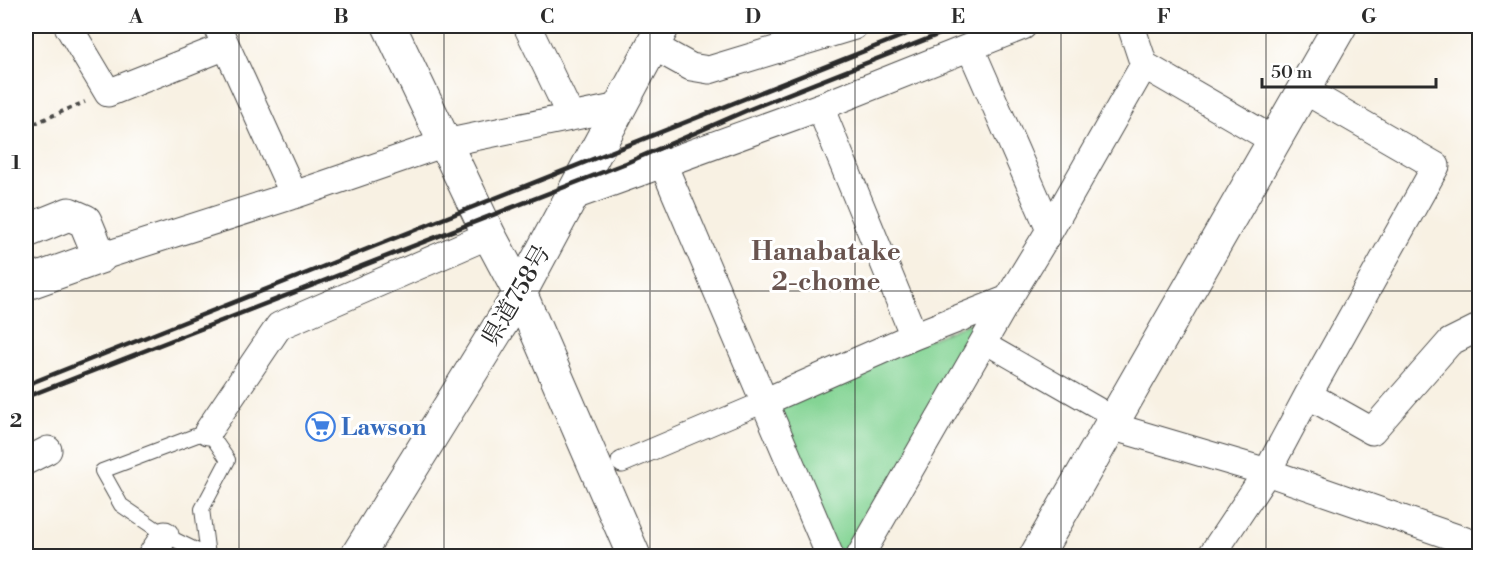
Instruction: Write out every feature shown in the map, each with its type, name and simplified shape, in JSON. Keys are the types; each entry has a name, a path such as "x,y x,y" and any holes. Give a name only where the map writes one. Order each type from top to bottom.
{"main road":[{"path":"389,26 519,293 634,556"},
{"path":"1036,556 1105,417 1275,141 1340,26"},
{"name":"県道758号","path":"357,556 519,293 658,36"},
{"path":"26,230 69,214 85,221 100,257 27,280"}],"street":[{"path":"68,26 108,93 222,36 294,195"},
{"path":"527,26 571,117"},
{"path":"658,36 691,67 710,70 854,26"},
{"path":"571,197 820,107 1023,26"},
{"path":"1131,26 1144,65 1275,141"},
{"path":"970,47 1050,230"},
{"path":"860,556 1144,65"},
{"path":"1211,556 1267,472 1436,166 1304,90"},
{"path":"100,257 294,195 445,143 619,107"},
{"path":"820,107 915,336"},
{"path":"663,164 830,556"},
{"path":"208,430 279,326 489,235"},
{"path":"622,462 915,336 1008,299"},
{"path":"1308,395 1372,431 1450,342 1479,327"},
{"path":"983,342 1105,417 1479,546"}],"lane":[{"path":"208,430 228,460 202,509 208,556 158,546 121,505 102,471 208,430"}],"path":[{"path":"26,127 108,93"}],"green space":[{"path":"989,315 851,556 838,556 772,404"}],"railway":[{"path":"26,385 927,26"},
{"path":"26,397 626,163 750,109 960,26"}],"place":[{"name":"Lawson","path":"320,427"}],"district":[{"name":"Hanabatake 2-chome","path":"826,266"}]}
